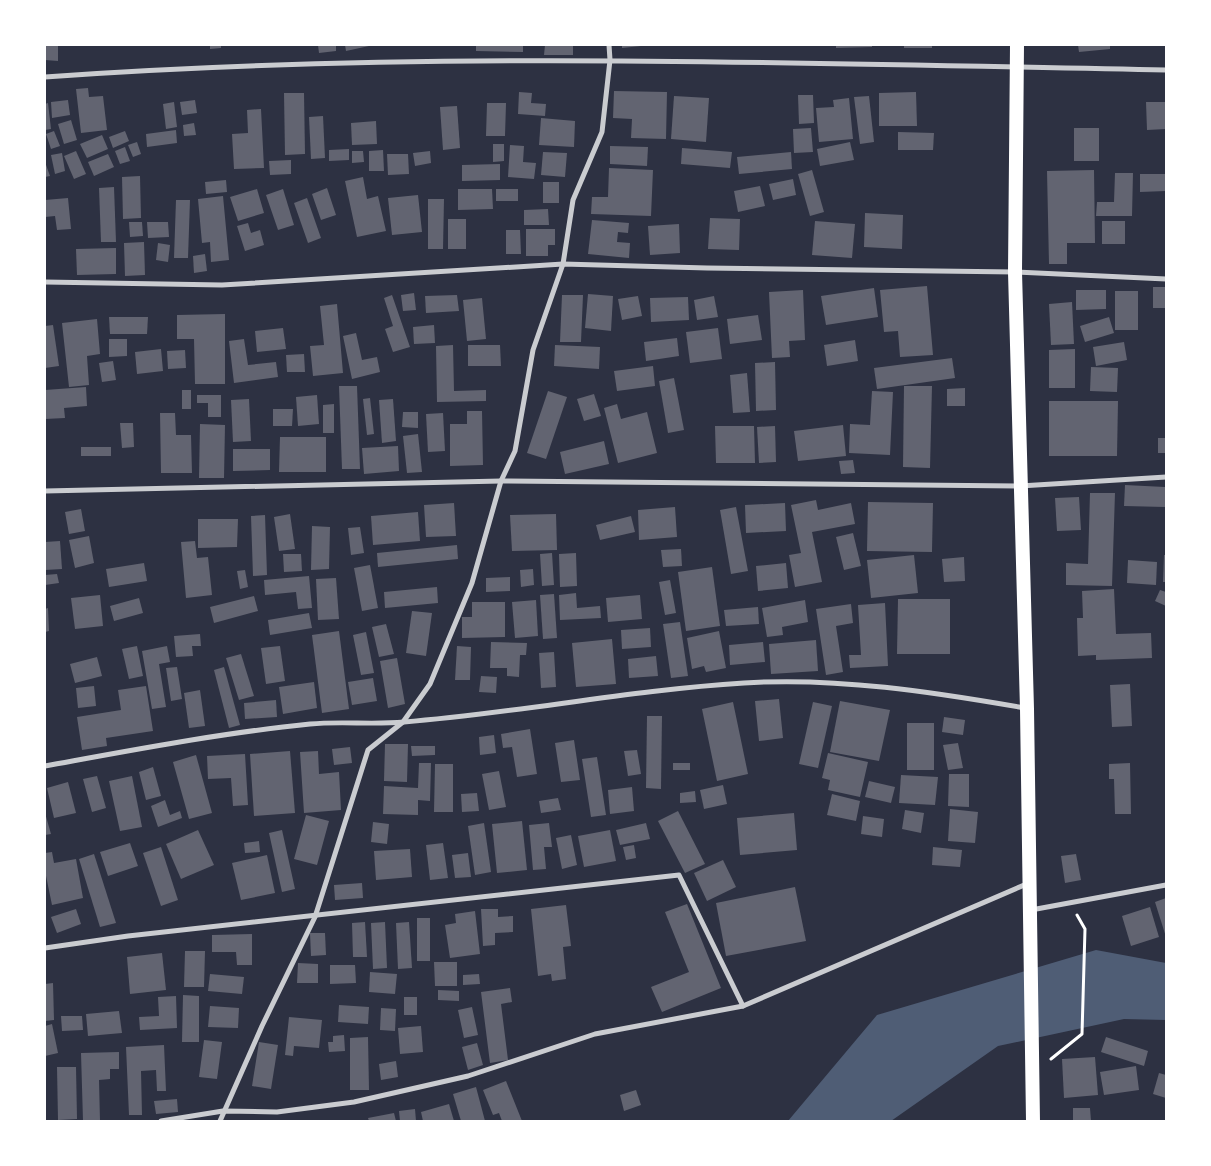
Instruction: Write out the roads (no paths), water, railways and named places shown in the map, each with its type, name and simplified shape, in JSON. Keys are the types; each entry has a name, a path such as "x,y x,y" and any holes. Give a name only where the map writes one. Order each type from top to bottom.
{"highway":[{"path":"1017,45 1015,272 1027,709 1033,1121"}],"street":[{"path":"220,1121 314,917 368,750 403,722 430,684 472,584 501,481 515,451 533,350 563,264 573,200 602,132 610,60 609,45"},
{"path":"45,77 132,70 544,59 1166,70"},
{"path":"45,282 222,284 563,264 1015,272 1166,279"},
{"path":"45,491 501,481 1020,486 1166,477"},
{"path":"45,766 228,735 312,724 403,722 634,694 745,683 815,683 892,689 1027,709"},
{"path":"45,948 128,936 314,917 679,875 743,1006"},
{"path":"161,1121 223,1111 277,1112 354,1102 468,1076 595,1034 743,1006 1029,883"},
{"path":"1030,915 1166,885"}],"water":[{"path":"1096,950 1166,963 1166,1020 1124,1019 998,1046 891,1121 788,1121 877,1015"}]}
